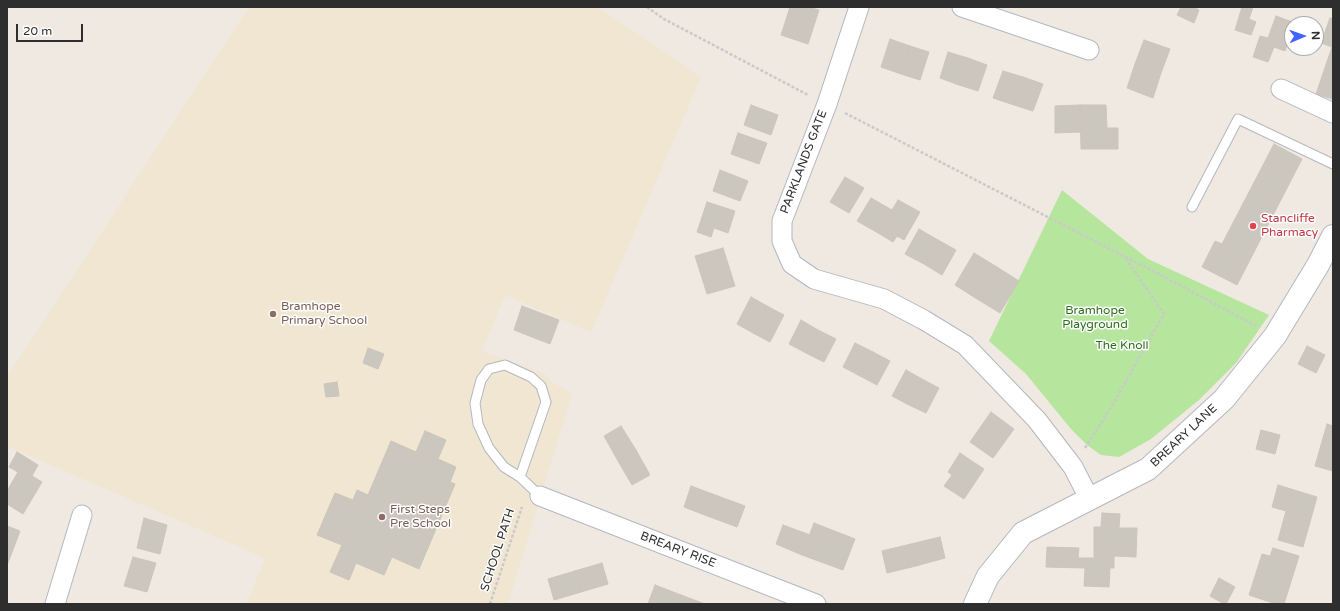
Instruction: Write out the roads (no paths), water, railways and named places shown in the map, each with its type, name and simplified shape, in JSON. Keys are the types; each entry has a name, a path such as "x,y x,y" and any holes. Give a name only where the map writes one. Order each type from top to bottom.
{"street":[{"name":"PARKLANDS GATE","path":"858,7 827,104 782,220 782,241 792,264 814,279 884,299 924,320 965,345 1037,420 1072,467 1090,500"},
{"path":"962,7 1089,50"},
{"path":"1281,89 1333,113"},
{"name":"BREARY LANE","path":"975,604 988,576 1023,533 1148,469 1224,399 1275,336 1318,265 1333,236"},
{"name":"BREARY RISE","path":"540,496 816,604"},
{"path":"55,604 82,515"}],"lane":[{"path":"1192,207 1238,119 1333,164"},
{"path":"520,477 546,402 541,386 531,377 505,365 489,369 481,380 475,404 478,424 489,448 504,467 520,477 540,496"}],"place":[{"name":"Stancliffe Pharmacy","path":"1253,226"},
{"name":"Bramhope Primary School","path":"273,314"},
{"name":"First Steps Pre School","path":"382,517"}],"park label":[{"name":"Bramhope Playground","path":"1095,318"},
{"name":"The Knoll","path":"1122,346"}]}
